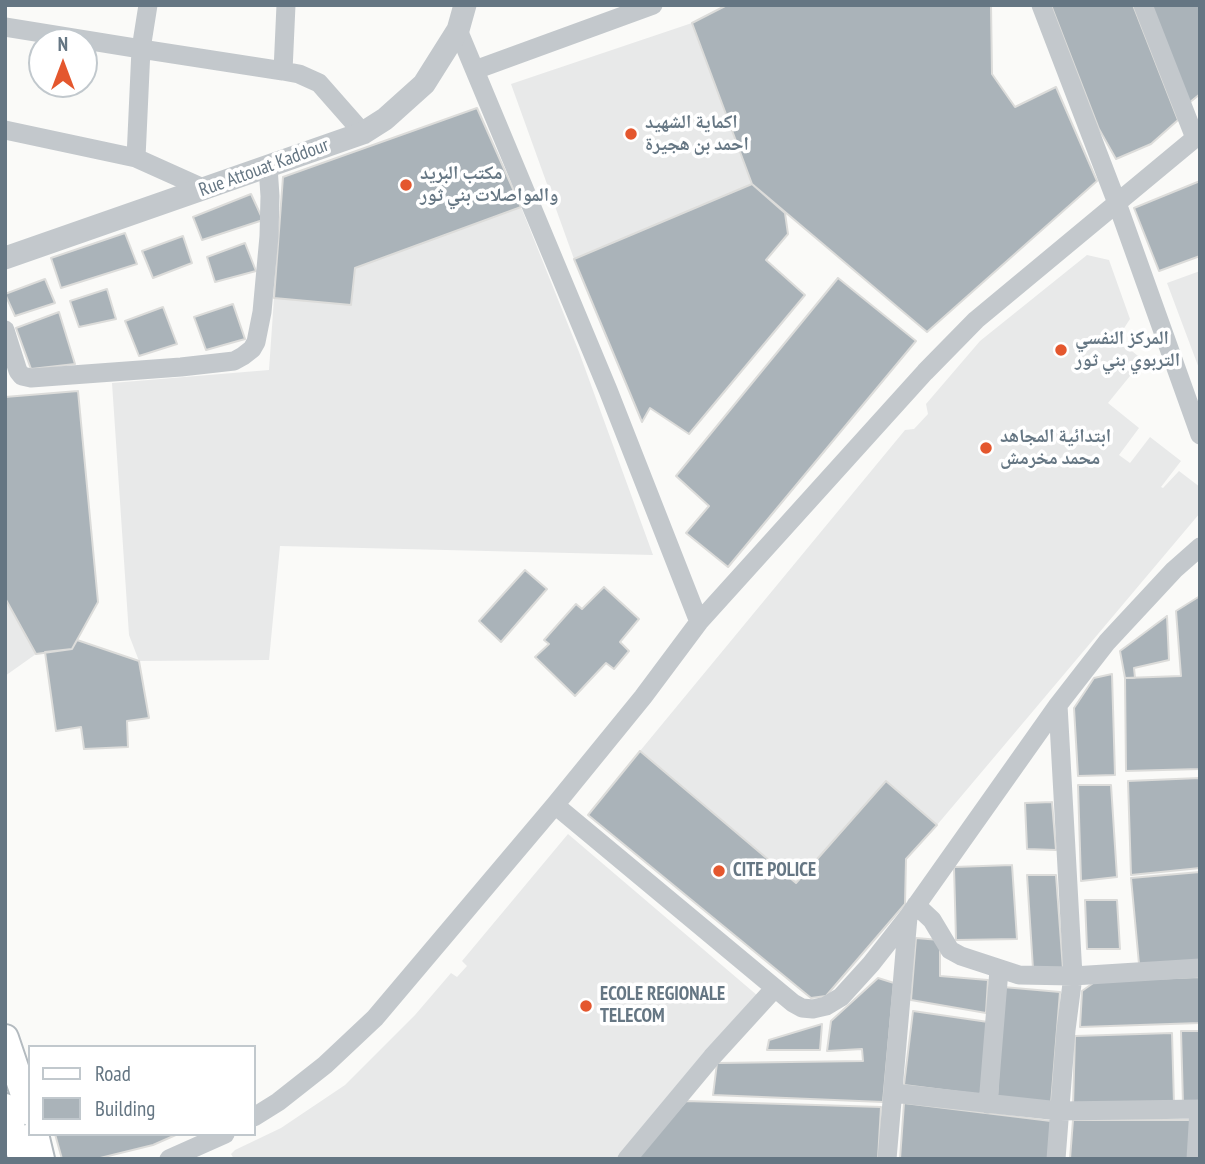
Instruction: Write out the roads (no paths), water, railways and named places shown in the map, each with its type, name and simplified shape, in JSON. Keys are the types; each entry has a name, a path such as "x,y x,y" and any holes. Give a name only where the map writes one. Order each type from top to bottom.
{"main road":[{"path":"5,1038 28,1106"},
{"path":"5,1107 22,1159"},
{"path":"35,1136 41,1159"}],"street":[{"path":"136,159 141,49 148,5"},
{"path":"283,71 286,5"},
{"name":"Rue Attouat Kaddour","path":"5,258 363,133 385,119 424,84 458,30 465,5"},
{"path":"475,70 653,5"},
{"path":"1041,5 1117,203 1200,435"},
{"path":"256,1116 325,1065 374,1018 555,805 699,622 975,320 1198,136 1143,5"},
{"path":"5,27 299,74 318,83 363,133"},
{"path":"458,30 613,403 699,622"},
{"path":"5,130 136,159 205,190"},
{"path":"5,330 18,371 22,376 31,378 181,367 234,360 243,356 256,342 262,312 269,236 268,167"},
{"path":"555,805 774,989 802,1008 813,1009 833,1003 871,964 912,911 1058,705 1107,642 1174,570 1200,547"},
{"path":"1056,1159 1073,976 1058,705"},
{"path":"912,911 932,920 950,950 961,957 1019,975 1073,976 1200,968"},
{"path":"887,1159 912,911"},
{"path":"988,1104 999,970"},
{"path":"627,1159 712,1057 774,989"},
{"path":"893,1093 1059,1111 1199,1109 1196,1159"},
{"path":"169,1159 214,1145"}],"place":[{"name":"اكماية الشهيد احمد بن هجيرة","path":"631,134"},
{"name":"مكتب البريد والمواصلات بني ثور","path":"406,185"},
{"name":"المركز النفسي التربوي بني ثور","path":"1061,350"},
{"name":"ابتدائية المجاهد محمد مخرمش","path":"986,448"},
{"name":"CITE POLICE","path":"719,871"},
{"name":"ECOLE REGIONALE TELECOM","path":"586,1006"}]}
